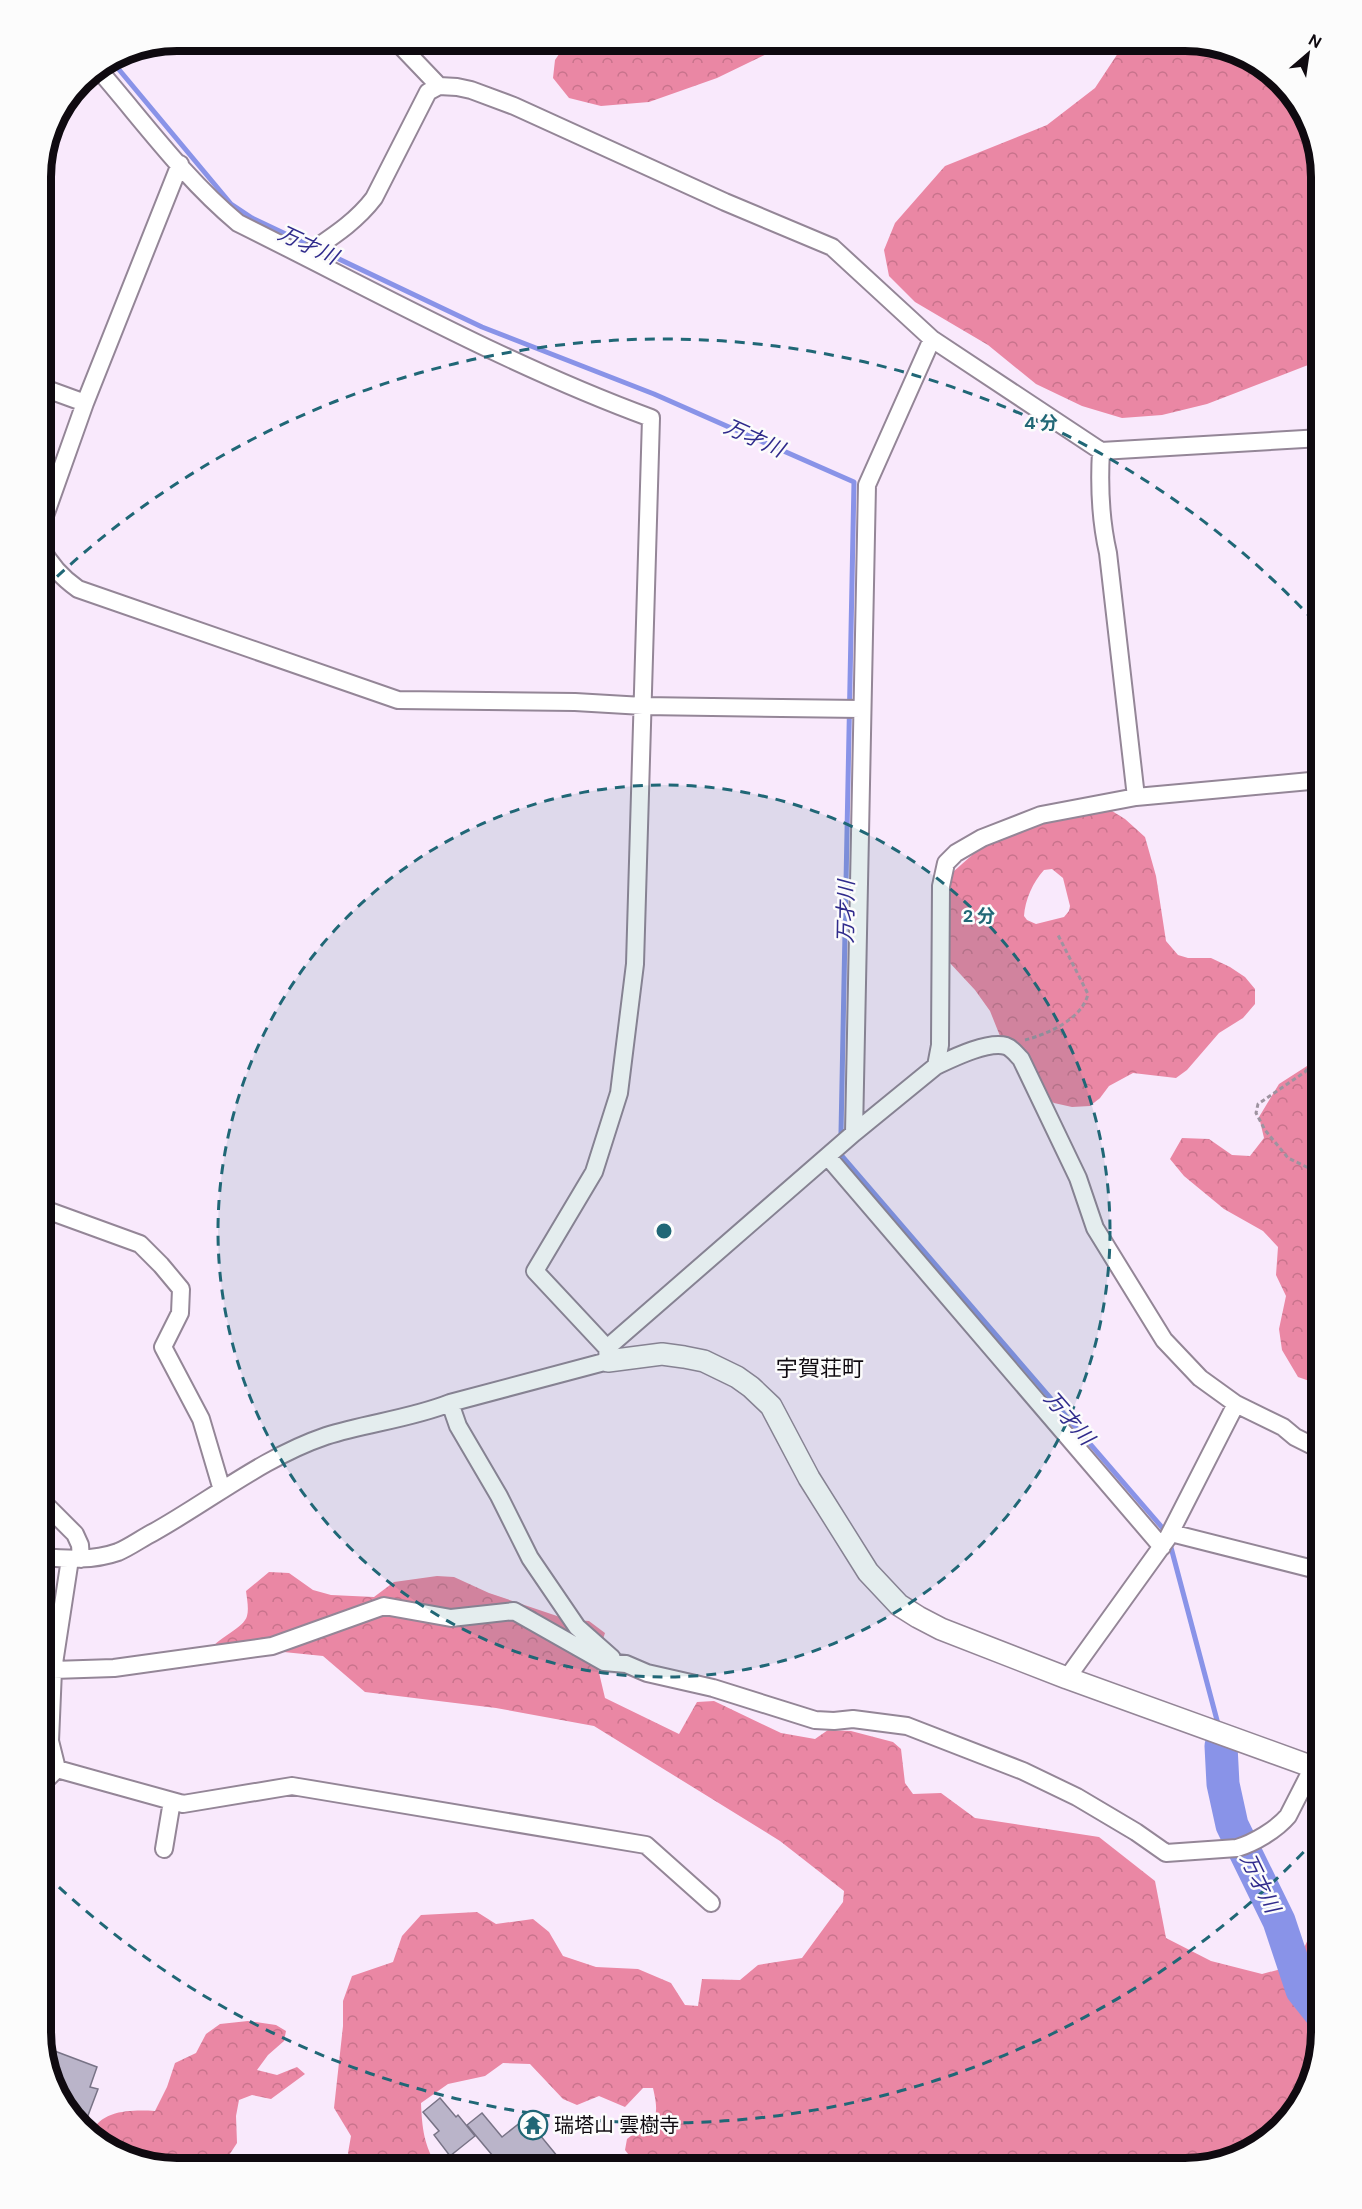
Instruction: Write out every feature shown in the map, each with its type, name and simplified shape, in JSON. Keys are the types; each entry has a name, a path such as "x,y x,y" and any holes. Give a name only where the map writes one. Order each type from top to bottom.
{"street":[{"path":"406,51 439,86"},
{"path":"103,75 180,164 222,210 238,223 307,254 441,325 594,397 651,418 635,964 619,1093 594,1172 535,1271 608,1355"},
{"path":"307,254 344,230 374,198 428,93 439,86 471,90 514,106 725,202 831,247 932,339 1101,451 1311,439"},
{"path":"51,499 85,403 180,164"},
{"path":"854,1133 853,709 867,485 932,339"},
{"path":"51,391 85,403"},
{"path":"1101,451 1099,492 1101,525 1108,553 1136,797"},
{"path":"51,564 64,580 78,589 398,700 853,709"},
{"path":"936,1066 940,1045 941,886 948,860 982,838 1041,815 1136,797 1311,781"},
{"path":"608,1355 854,1133 936,1066 984,1048 1008,1046 1020,1059 1078,1178 1095,1228 1164,1340 1200,1378 1236,1404 1283,1427 1295,1437 1311,1445"},
{"path":"828,1156 1168,1537 1311,1568"},
{"path":"51,1212 140,1244 181,1289 180,1313 163,1347 201,1419 222,1490"},
{"path":"51,1558 76,1559 118,1552 185,1515 222,1490 280,1457 326,1436 429,1411 608,1355 662,1354 704,1360 737,1377 771,1407 809,1479 868,1572 899,1605 941,1629 1067,1678 1311,1765"},
{"path":"450,1403 458,1426 499,1496 530,1558 578,1627 612,1658 647,1673 713,1688 815,1720 853,1719 907,1726 1023,1771 1077,1797 1166,1853 1242,1847 1288,1816 1311,1777"},
{"path":"1067,1678 1168,1537 1236,1404"},
{"path":"51,1510 75,1534 80,1545 51,1656"},
{"path":"51,1671 114,1668 272,1646 384,1606 451,1618 514,1611 604,1662 626,1664"},
{"path":"51,1745 57,1769"},
{"path":"51,1775 57,1769"},
{"path":"57,1769 183,1804 292,1786 646,1845 711,1903"},
{"path":"164,1849 172,1801"}],"path":[{"path":"1008,1046 1011,1043 1040,1036 1077,1014 1086,1004 1088,994 1057,933"},
{"path":"1311,1064 1305,1072 1258,1104 1256,1113 1265,1131 1287,1158 1311,1169"}],"green space":[{"path":"561,51 773,51 717,78 649,102 601,106 569,98 553,78 555,60"},
{"path":"1119,51 1210,53 1241,64 1268,82 1290,107 1298,121 1307,144 1310,161 1311,364 1207,404 1162,415 1122,418 1082,406 1036,384 988,345 915,302 889,276 884,250 895,223 945,166 1047,125 1095,88"},
{"path":"1092,811 1112,811 1145,837 1156,876 1166,941 1178,955 1188,958 1211,958 1230,967 1245,977 1255,989 1255,1004 1243,1018 1219,1033 1187,1070 1176,1078 1133,1073 1109,1086 1090,1106 1072,1107 1054,1103 1045,1097 1030,1060 1000,1036 990,1011 975,990 949,962 945,943 949,885 953,872 980,848 1000,837 1063,816","holes":["1052,869 1063,878 1070,906 1064,917 1036,924 1027,920 1024,916 1030,891 1044,870"]},
{"path":"1311,1063 1311,1382 1298,1377 1282,1350 1279,1329 1286,1296 1276,1275 1278,1247 1263,1231 1224,1209 1184,1176 1170,1159 1182,1138 1209,1139 1232,1155 1250,1156 1264,1138 1259,1117 1279,1084"},
{"path":"269,1572 289,1573 313,1590 331,1595 374,1597 394,1582 437,1576 454,1577 489,1593 566,1619 589,1621 605,1633 596,1660 605,1698 679,1734 697,1702 714,1701 781,1733 815,1739 828,1730 851,1731 893,1742 901,1749 905,1783 913,1794 941,1793 975,1818 1099,1837 1155,1881 1166,1938 1211,1961 1262,1974 1296,1965 1311,1933 1310,2048 1307,2065 1294,2095 1274,2121 1255,2137 1226,2151 1193,2158 631,2158 625,2150 627,2139 653,2119 656,2108 653,2088 643,2088 625,2107 599,2096 577,2105 563,2099 530,2064 503,2063 485,2076 448,2084 421,2103 425,2137 433,2158 351,2158 348,2153 351,2136 334,2108 343,2026 343,2001 352,1976 393,1962 402,1936 421,1915 477,1912 496,1924 533,1919 549,1932 563,1956 596,1967 638,1969 671,1983 685,2005 698,2006 702,1979 740,1980 758,1965 802,1958 843,1902 844,1891 780,1841 594,1726 496,1708 365,1692 323,1656 245,1648 211,1649 245,1620 248,1610 246,1591"},
{"path":"248,2021 276,2025 286,2031 284,2041 268,2055 257,2070 277,2075 297,2067 305,2074 271,2099 252,2095 239,2100 236,2116 237,2143 227,2158 152,2156 121,2145 95,2128 110,2115 128,2111 155,2111 167,2087 175,2063 196,2053 206,2034 220,2024"}],"building":[{"path":"52,2050 97,2067 90,2087 98,2089 86,2119 64,2088 55,2065"},
{"path":"440,2098 475,2136 450,2156 434,2135 439,2131 423,2112"},
{"path":"482,2113 502,2137 526,2118 559,2158 495,2158 467,2125"}],"waterway":[{"name":"万才川","path":"116,67 231,204 252,218 311,246"},
{"name":"万才川","path":"320,250 482,327 654,394 854,482 841,1133"},
{"name":"万才川","path":"841,1155 1166,1532"},
{"name":"万才川","path":"1169,1540 1218,1724"},
{"name":"万才川","path":"1221,1746 1223,1784 1232,1825 1279,1921 1302,1990 1311,2001"}],"place":[{"name":"瑞塔山 雲樹寺","path":"533,2125"}],"district":[{"name":"宇賀荘町","path":"820,1368"}]}
